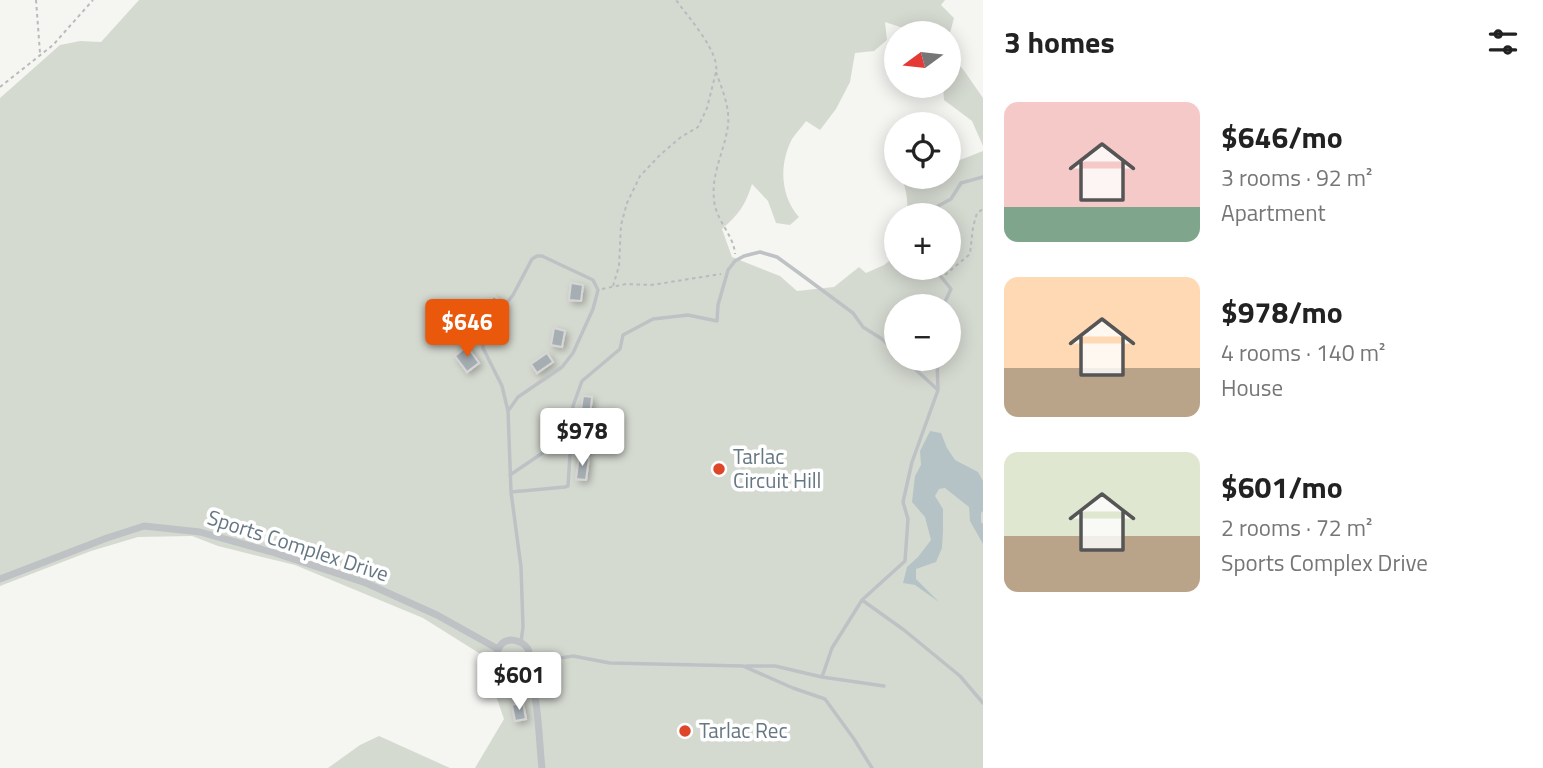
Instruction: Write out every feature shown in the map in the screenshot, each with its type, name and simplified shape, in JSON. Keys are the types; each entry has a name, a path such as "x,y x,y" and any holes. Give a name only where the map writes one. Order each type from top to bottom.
{"street":[{"name":"Sports Complex Drive","path":"0,579 144,526 200,532 366,583 437,615 498,649"},
{"path":"528,665 515,674 506,671 498,660 498,649 503,642 521,642 529,653 528,665 533,685 542,768"}],"lane":[{"path":"944,203 951,199 961,183 983,177"},
{"path":"511,492 568,486 573,406 582,382 620,349 623,335 653,319 688,315 717,321 718,305 728,271 735,261 744,256 760,252 777,257 853,313 863,327 884,341"},
{"path":"508,411 518,397 562,367 573,354 593,309 598,290 593,280 542,256 532,259 513,295 489,325 482,339 483,348 502,386 508,411 511,492 521,567 521,642"},
{"path":"917,371 938,390"},
{"path":"822,677 832,648 862,600 905,561 908,519 903,502 912,462 938,390 937,371"},
{"path":"510,475 572,433"},
{"path":"862,600 960,676 983,703"},
{"path":"528,665 573,656 610,663 775,666 822,677 884,686"},
{"path":"743,666 825,699 855,739 872,768"}],"path":[{"path":"36,0 40,55"},
{"path":"0,87 53,44 93,0"},
{"path":"613,286 619,266 621,225 627,202 640,176 681,137 698,127 707,108 716,72 716,59 709,45 676,0"},
{"path":"716,72 726,100 728,122 713,181 714,202 718,218 735,249 735,261"},
{"path":"961,262 970,254 977,213 983,209"},
{"path":"598,290 626,284 651,285 728,271"}],"shaded area":[{"path":"139,0 945,0 941,5 954,18 953,21 884,21 884,43 874,51 855,53 850,82 836,109 820,130 806,121 792,139 785,159 783,180 788,199 799,217 790,225 776,223 768,201 752,184 741,209 722,229 732,257 780,276 797,291 834,287 859,267 866,273 884,265 884,280 961,280 961,203 907,203 906,189 961,189 961,160 983,151 983,768 475,768 504,719 482,655 423,618 295,565 218,546 192,536 138,537 91,551 0,586 0,98 60,45 80,41 101,42"},
{"path":"961,67 983,98 983,146 972,121 944,100 961,98"},
{"path":"930,431 941,433 955,460 978,472 983,481 983,544 970,521 969,507 945,488 939,489 935,496 943,509 942,548 936,562 916,569 916,579 939,602 915,585 903,583 907,567 931,540 925,517 912,502 915,476 921,465 920,451"},
{"path":"379,736 450,768 328,768 360,745"}],"building":[{"path":"571,283 583,285 581,301 569,300"},
{"path":"494,296 502,303 491,314 483,307"},
{"path":"476,317 485,325 477,334 469,326"},
{"path":"554,328 565,331 562,347 551,345"},
{"path":"467,346 479,363 467,372 455,356"},
{"path":"547,353 553,362 537,373 531,364"},
{"path":"583,396 592,397 589,425 579,424"},
{"path":"582,430 591,431 589,449 580,448"},
{"path":"579,456 589,458 586,480 576,479"},
{"path":"523,703 526,719 515,721 512,705"}],"place":[{"name":"Tarlac Circuit Hill","path":"719,469"},
{"name":"Tarlac Rec","path":"685,731"}]}
